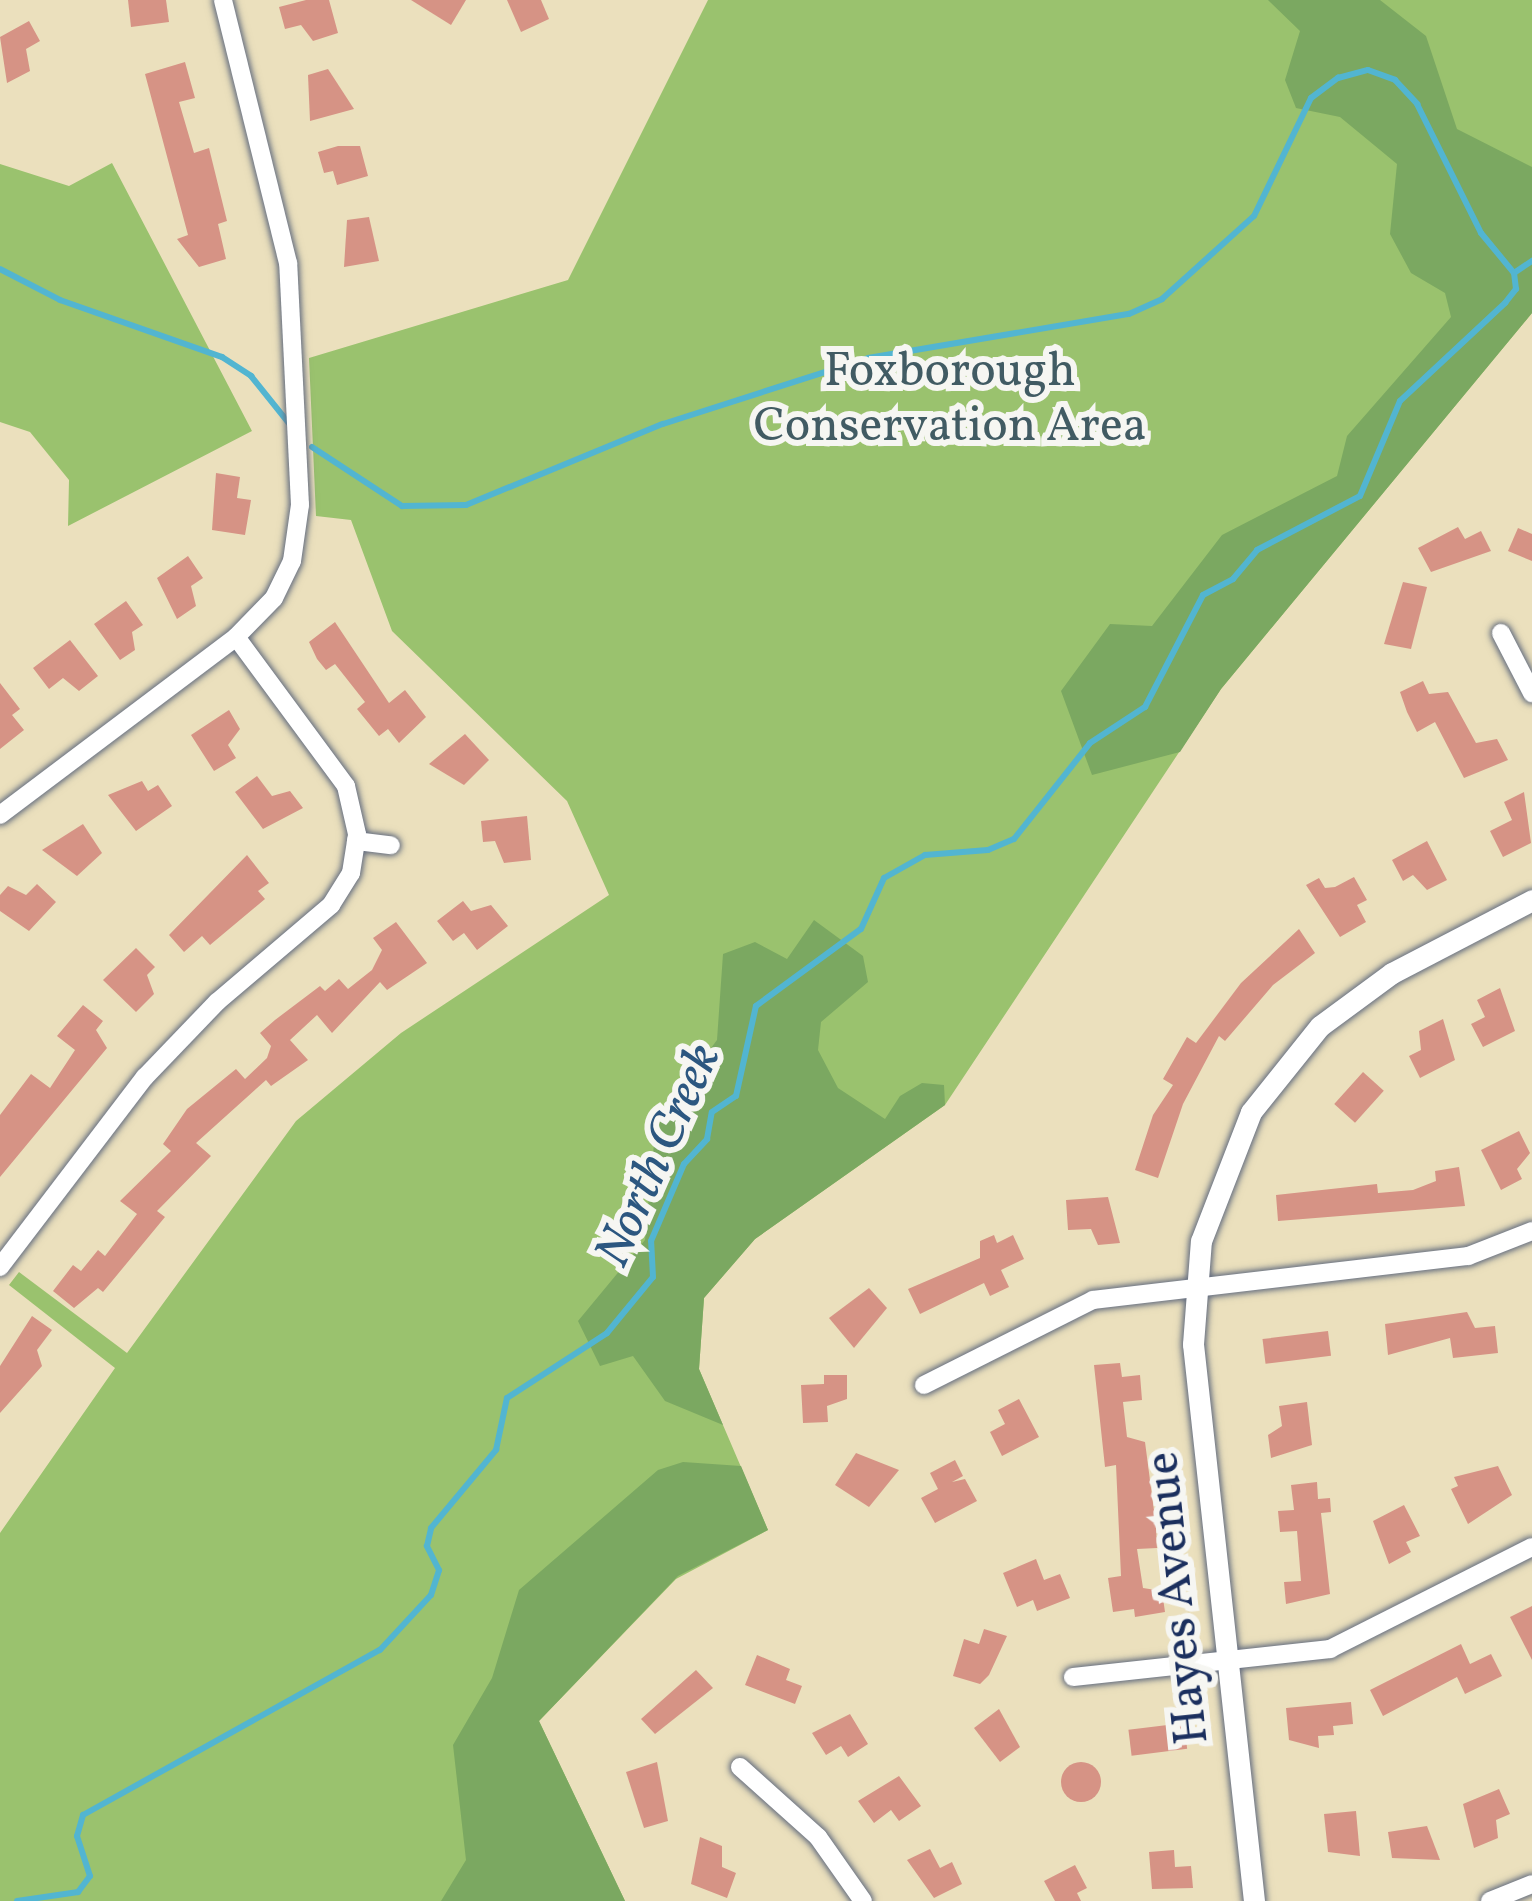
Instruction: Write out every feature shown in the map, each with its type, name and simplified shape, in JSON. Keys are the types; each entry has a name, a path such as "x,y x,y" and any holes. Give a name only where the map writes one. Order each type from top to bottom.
{"street":[{"path":"0,815 236,637 284,582 300,505 288,262 223,0"},
{"path":"1501,633 1532,693"},
{"path":"2,1261 177,1041 331,904 351,873 356,841 353,806 334,766 236,637"},
{"path":"356,841 392,845"},
{"name":"Hayes Avenue","path":"1254,1901 1193,1344 1194,1286 1234,1145 1279,1072 1321,1026 1392,973 1532,901"},
{"path":"924,1384 1093,1300 1468,1256 1532,1231"},
{"path":"1073,1676 1330,1648 1532,1547"},
{"path":"740,1767 818,1837 863,1901"},
{"path":"1490,1901 1532,1884"}],"green space":[{"name":"Foxborough Conservation Area","path":"708,0 1532,0 1532,313 1221,689 945,1105 755,1239 704,1298 699,1369 768,1530 676,1579 539,1721 625,1901 0,1901 0,1533 115,1368 9,1285 19,1272 127,1353 296,1121 401,1033 609,895 567,801 392,631 351,520 316,516 309,358 568,280"},
{"path":"1268,0 1380,0 1426,36 1457,129 1532,167 1532,313 1221,689 1180,752 1092,775 1061,691 1110,624 1152,626 1222,535 1337,476 1347,436 1451,317 1445,293 1411,273 1390,234 1397,164 1340,117 1296,108 1285,80 1300,31"},
{"path":"112,163 252,431 68,526 69,480 30,432 0,422 0,164 69,186"},
{"path":"814,920 863,956 868,982 821,1022 818,1050 838,1088 885,1119 900,1096 922,1083 944,1085 945,1105 755,1239 704,1298 699,1369 723,1425 665,1401 633,1356 600,1366 578,1321 645,1240 656,1122 717,1040 723,954 755,942 787,959"},
{"path":"683,1462 741,1466 768,1530 678,1576 539,1721 625,1901 441,1901 466,1860 453,1745 492,1678 519,1590 658,1470"}],"building":[{"path":"128,0 166,0 169,22 131,27"},
{"path":"329,0 338,33 313,41 301,25 285,29 279,7"},
{"path":"411,0 466,0 451,25"},
{"path":"507,0 541,0 549,19 521,32"},
{"path":"29,21 40,41 26,49 30,71 7,83 0,37"},
{"path":"185,62 195,98 179,102 194,153 209,148 227,221 218,224 226,259 199,267 177,239 188,235 145,74"},
{"path":"328,69 354,109 310,121 308,75"},
{"path":"360,146 368,176 337,185 333,171 324,173 318,152"},
{"path":"369,217 379,261 344,267 347,220"},
{"path":"216,473 240,477 237,498 251,500 245,535 212,530"},
{"path":"1458,527 1465,539 1481,531 1491,551 1431,572 1418,548"},
{"path":"1518,528 1532,534 1532,561 1508,551"},
{"path":"188,556 203,578 191,586 196,606 177,619 157,578"},
{"path":"1403,582 1427,587 1411,649 1384,644"},
{"path":"126,601 143,625 132,632 135,650 120,660 94,624"},
{"path":"335,622 389,703 405,690 426,717 399,743 388,729 379,736 357,709 365,702 335,664 326,670 317,659 309,642"},
{"path":"70,640 98,676 79,691 63,678 49,689 33,668"},
{"path":"1423,681 1429,694 1448,692 1476,743 1497,739 1508,760 1464,778 1435,722 1417,732 1407,712 1400,692"},
{"path":"0,683 20,709 12,715 24,730 0,749"},
{"path":"229,710 240,729 228,745 236,758 214,771 191,735"},
{"path":"465,734 489,760 464,785 429,764"},
{"path":"257,776 272,796 290,791 303,808 263,829 235,792"},
{"path":"142,781 148,791 158,785 172,806 136,831 108,795"},
{"path":"1524,792 1531,843 1503,857 1490,831 1512,820 1504,802"},
{"path":"527,816 531,860 504,863 495,841 483,842 481,821"},
{"path":"83,824 102,853 77,876 42,850"},
{"path":"1427,841 1447,880 1427,890 1413,875 1403,881 1392,860"},
{"path":"247,855 269,883 258,891 265,899 210,945 202,936 184,952 169,935"},
{"path":"1354,877 1367,900 1357,905 1366,922 1340,937 1306,885 1319,878 1325,888 1335,887"},
{"path":"37,884 56,902 29,931 0,911 0,895 8,886 26,895"},
{"path":"463,901 471,911 491,905 508,926 477,950 464,933 453,941 437,921"},
{"path":"396,922 427,963 387,990 380,982 332,1033 317,1015 290,1040 308,1060 271,1086 266,1080 196,1143 211,1156 157,1211 165,1217 103,1292 98,1288 74,1308 53,1291 73,1265 81,1271 98,1250 105,1256 137,1214 120,1201 171,1151 163,1144 187,1109 236,1069 245,1079 267,1058 271,1046 260,1033 320,986 325,991 339,979 348,989 372,970 382,950 373,938"},
{"path":"1299,929 1315,953 1273,985 1225,1041 1219,1036 1183,1104 1158,1178 1135,1170 1153,1115 1173,1085 1163,1079 1187,1037 1196,1043 1241,983"},
{"path":"136,948 155,967 147,975 154,994 136,1012 103,980"},
{"path":"1500,988 1515,1031 1483,1047 1471,1024 1485,1017 1477,1000"},
{"path":"83,1005 103,1021 96,1030 107,1048 0,1177 0,1115 31,1074 50,1088 75,1050 57,1036"},
{"path":"1443,1019 1455,1060 1420,1078 1409,1056 1421,1050 1419,1031"},
{"path":"1363,1072 1384,1091 1355,1123 1334,1104"},
{"path":"1519,1131 1530,1153 1517,1169 1522,1179 1501,1190 1481,1150"},
{"path":"1459,1167 1465,1206 1278,1221 1276,1195 1377,1184 1378,1193 1413,1190 1436,1181 1435,1171"},
{"path":"1108,1197 1120,1243 1098,1245 1091,1229 1068,1230 1066,1200"},
{"path":"994,1235 997,1243 1013,1235 1024,1259 1001,1270 1009,1287 990,1296 984,1283 920,1314 908,1289 980,1258 980,1241"},
{"path":"869,1288 887,1308 854,1348 829,1318"},
{"path":"1467,1312 1475,1328 1495,1326 1498,1353 1453,1358 1450,1338 1388,1355 1385,1324"},
{"path":"32,1316 52,1330 37,1350 42,1366 0,1413 0,1366"},
{"path":"1328,1331 1331,1356 1266,1364 1262,1339"},
{"path":"1120,1363 1122,1377 1140,1375 1142,1400 1123,1402 1127,1437 1145,1442 1157,1548 1137,1549 1143,1588 1162,1591 1165,1612 1135,1617 1134,1609 1113,1612 1108,1578 1121,1576 1116,1465 1105,1467 1094,1365"},
{"path":"824,1375 847,1375 847,1399 827,1406 828,1422 803,1423 801,1385 824,1384"},
{"path":"1019,1399 1039,1437 1002,1456 990,1432 1005,1424 998,1410"},
{"path":"1307,1402 1312,1445 1271,1458 1268,1435 1282,1426 1279,1406"},
{"path":"856,1453 899,1470 869,1507 835,1485"},
{"path":"955,1460 963,1476 952,1482 965,1479 977,1501 935,1523 921,1498 938,1489 930,1473"},
{"path":"1498,1466 1512,1495 1468,1524 1451,1489 1458,1486 1454,1477"},
{"path":"1317,1482 1318,1499 1330,1498 1331,1512 1321,1513 1330,1594 1286,1604 1284,1582 1301,1581 1297,1531 1280,1532 1278,1511 1294,1510 1291,1485"},
{"path":"1404,1505 1420,1536 1406,1542 1411,1552 1389,1564 1373,1521"},
{"path":"1036,1559 1044,1580 1060,1574 1070,1598 1037,1611 1033,1600 1017,1607 1003,1573"},
{"path":"1532,1606 1532,1660 1510,1617"},
{"path":"984,1629 1007,1636 989,1675 980,1684 953,1676 964,1639 979,1644"},
{"path":"1461,1644 1470,1664 1491,1654 1502,1676 1465,1694 1457,1677 1383,1716 1370,1690"},
{"path":"757,1655 790,1669 786,1680 802,1686 795,1704 745,1685"},
{"path":"696,1670 713,1688 655,1734 641,1719"},
{"path":"1351,1702 1353,1724 1333,1726 1334,1735 1318,1736 1319,1748 1289,1740 1286,1708"},
{"path":"999,1709 1020,1747 1000,1762 974,1728"},
{"path":"850,1714 868,1744 848,1757 841,1746 826,1755 812,1733"},
{"path":"1184,1723 1187,1749 1132,1756 1128,1730"},
{"path":"657,1762 668,1821 644,1828 626,1772"},
{"path":"1081,1762 1095,1768 1101,1782 1095,1796 1081,1802 1067,1796 1061,1782 1067,1768"},
{"path":"899,1776 921,1806 899,1821 891,1810 874,1823 858,1801"},
{"path":"1499,1789 1510,1814 1496,1820 1498,1838 1474,1848 1463,1804"},
{"path":"1356,1811 1360,1856 1328,1852 1324,1814"},
{"path":"1427,1826 1440,1860 1392,1858 1388,1832"},
{"path":"700,1837 722,1846 722,1867 736,1873 727,1898 691,1884"},
{"path":"930,1849 940,1868 952,1862 962,1884 934,1898 907,1860"},
{"path":"1174,1850 1175,1867 1191,1866 1193,1888 1152,1889 1149,1852"},
{"path":"1075,1865 1087,1888 1077,1893 1081,1901 1055,1901 1044,1881"}],"waterway":[{"path":"312,447 402,506 466,505 663,424 868,358 1129,314 1162,299 1254,216 1311,98 1338,78 1368,70 1395,80 1417,104 1481,233 1514,273"},
{"name":"North Creek","path":"1514,273 1532,261"},
{"path":"0,269 60,300 222,357 251,376 291,426"},
{"name":"North Creek","path":"17,1901 78,1892 90,1876 77,1836 83,1815 380,1650 431,1595 439,1570 427,1546 431,1528 496,1450 507,1398 607,1333 653,1277 651,1241 684,1164 707,1139 712,1112 736,1096 756,1006 861,929 884,878 925,855 988,850 1014,839 1090,743 1145,707 1203,595 1233,579 1257,550 1360,496 1400,401 1505,303 1516,289 1514,273"}]}
